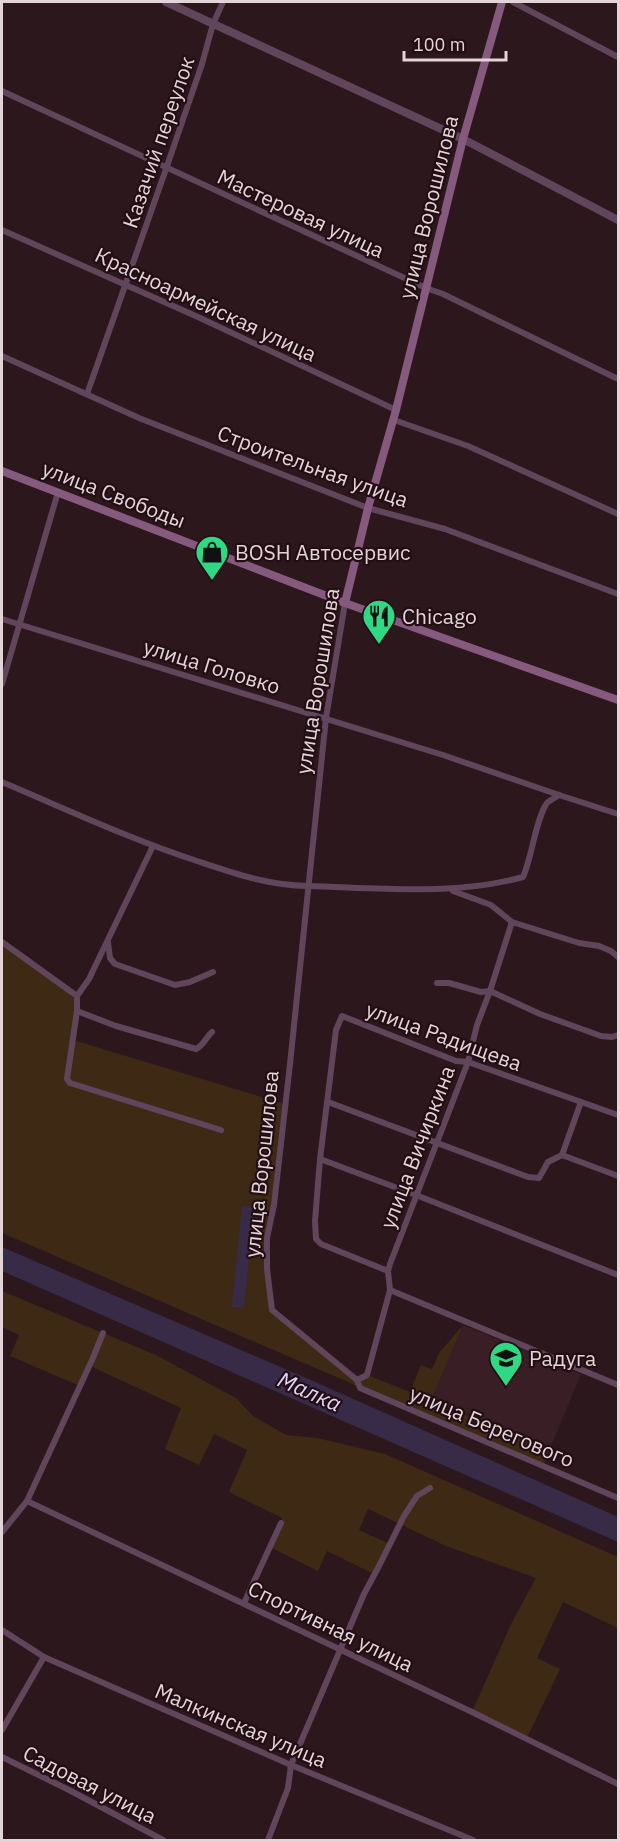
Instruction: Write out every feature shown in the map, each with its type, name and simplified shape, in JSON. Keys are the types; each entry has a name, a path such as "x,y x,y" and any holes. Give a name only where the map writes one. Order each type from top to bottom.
{"main road":[{"name":"улица Ворошилова","path":"345,603 368,508 396,410 463,139 502,2"},
{"name":"улица Свободы","path":"2,471 345,603 618,700"}],"street":[{"path":"166,2 463,139 618,220"},
{"name":"Казачий переулок","path":"87,394 222,2"},
{"path":"513,2 618,57"},
{"name":"Мастеровая улица","path":"2,91 166,169 443,294 618,379"},
{"name":"Красноармейская улица","path":"2,230 396,410"},
{"name":"Строительная улица","path":"2,356 139,418 368,508 445,529 618,594"},
{"path":"393,420 468,446 618,514"},
{"path":"2,684 58,492"},
{"name":"улица Ворошилова","path":"272,1310 267,1269 267,1238 274,1205 326,718 345,603"},
{"name":"улица Головко","path":"2,619 443,755 618,814"},
{"path":"2,782 153,846 252,879 308,886 450,889 501,883 524,877 542,814 548,801 559,795"},
{"path":"153,846 89,979 77,996 67,1079 70,1083 220,1130"},
{"path":"450,889 491,905 512,922 579,943 604,948 618,957"},
{"name":"улица Вичиркина","path":"357,1380 368,1375 390,1290 388,1271 468,1062 477,1025 512,922"},
{"path":"108,941 110,958 115,964 175,984 190,982 213,972"},
{"path":"2,942 77,996"},
{"path":"437,983 449,983 481,992 490,992 540,1014 601,1036 618,1035"},
{"path":"77,1011 116,1026 196,1049 202,1046 212,1032"},
{"name":"улица Радищева","path":"388,1271 321,1244 316,1239 320,1159 336,1030 342,1016 456,1061 468,1062 618,1115"},
{"path":"328,1102 535,1178 542,1175 548,1162 562,1155 581,1102"},
{"path":"562,1155 618,1176"},
{"path":"320,1159 618,1275"},
{"path":"390,1290 617,1386"},
{"name":"улица Берегового","path":"272,1310 357,1380 360,1388 618,1498"},
{"path":"2,1532 27,1501 103,1333"},
{"path":"268,1840 288,1788 291,1765 364,1594 404,1516 417,1496 430,1488"},
{"name":"Спортивная улица","path":"27,1501 618,1784"},
{"path":"244,1603 281,1523"},
{"name":"Малкинская улица","path":"2,1630 44,1657 291,1765 473,1840"},
{"path":"2,1730 44,1657"},
{"name":"Садовая улица","path":"2,1757 163,1840"}],"shaded area":[{"path":"327,615 337,616 322,709 312,708"},
{"path":"2,942 77,996 73,1040 285,1104 267,1238 272,1310 357,1380 367,1375 410,1392 421,1365 432,1369 439,1353 463,1325 431,1400 549,1451 543,1466 2,1233"},
{"path":"2,1291 156,1355 236,1398 253,1416 286,1435 317,1438 385,1454 618,1557 618,1628 563,1602 537,1658 560,1669 526,1740 472,1712 511,1624 536,1578 446,1546 368,1509 359,1530 390,1544 374,1574 327,1551 318,1571 270,1547 282,1518 229,1492 247,1450 214,1434 199,1465 165,1449 181,1408 90,1366 80,1386 10,1356 19,1335 2,1327"},
{"name":"Радуга","path":"463,1325 581,1374 549,1451 430,1400"}],"water":[{"path":"242,1206 254,1207 244,1308 232,1307"},
{"name":"Малка","path":"2,1247 313,1381 618,1517 618,1542 2,1271"}],"place":[{"name":"BOSH Автосервис","path":"212,581"},
{"name":"Chicago","path":"379,645"},
{"name":"Радуга","path":"506,1387"}]}
